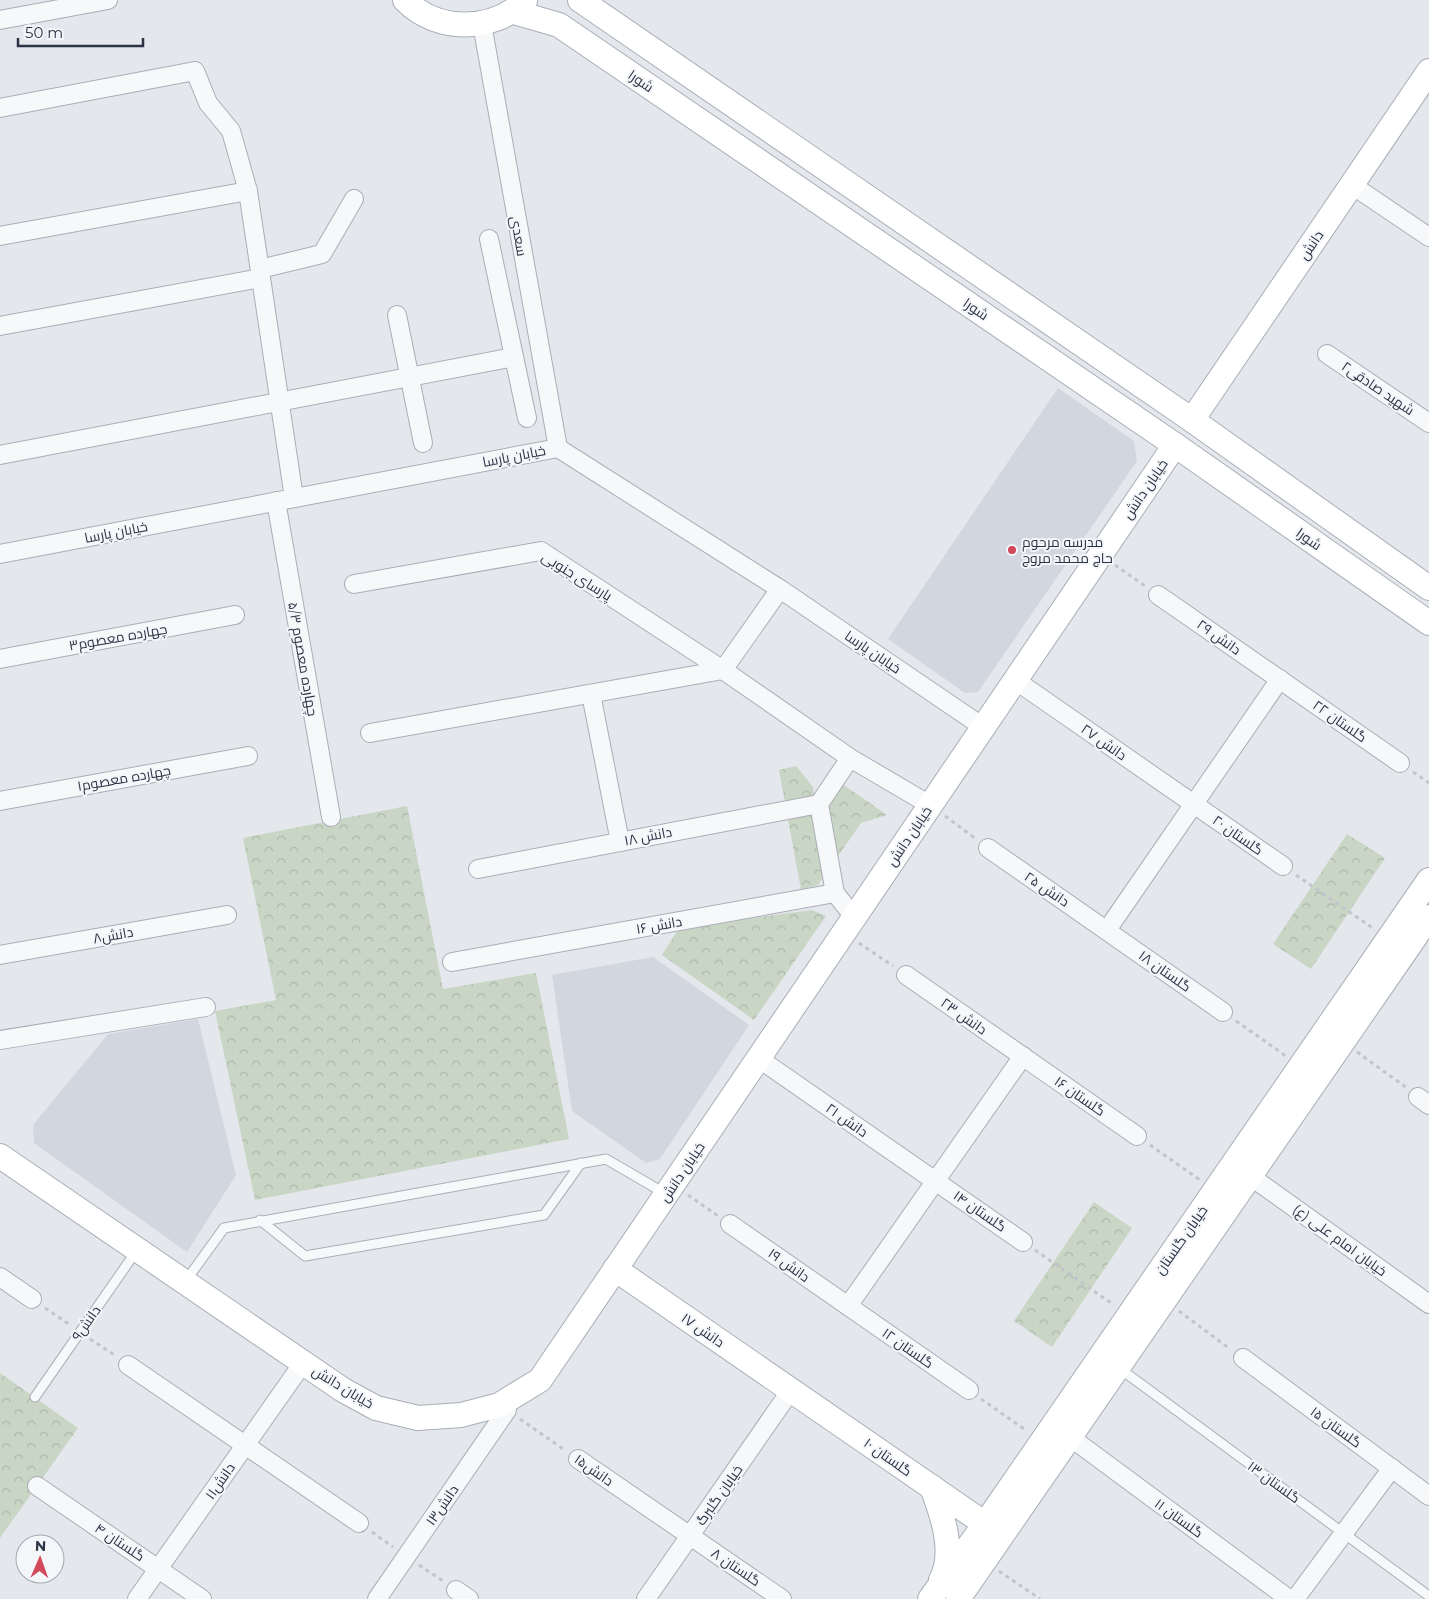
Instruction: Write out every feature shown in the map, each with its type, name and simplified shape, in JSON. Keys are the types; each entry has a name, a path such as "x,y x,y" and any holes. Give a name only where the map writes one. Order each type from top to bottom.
{"street":[{"path":"0,20 108,0"},
{"path":"406,0 416,10 447,24 482,24 520,6"},
{"path":"559,24 560,16 565,9 571,2 578,0 1192,420 1429,588"},
{"name":"شورا","path":"520,6 559,24 1175,445 1429,623"},
{"name":"سعدی","path":"482,24 558,448"},
{"path":"0,108 195,71 208,103 232,131 248,191 294,498"},
{"name":"دانش","path":"1192,420 1429,71"},
{"path":"1352,185 1429,237"},
{"path":"0,236 248,191"},
{"path":"0,326 261,273 322,254 354,200"},
{"path":"489,239 527,418"},
{"path":"397,315 423,443"},
{"name":"شهید صادقی۲","path":"1327,354 1429,422"},
{"path":"0,455 514,357"},
{"name":"خیابان دانش","path":"0,1156 343,1390 376,1408 418,1418 461,1416 499,1404 540,1380 1175,445"},
{"name":"خیابان پارسا","path":"0,554 558,448 780,589 983,727"},
{"name":"چهارده معصوم ۵/۳","path":"276,501 331,817"},
{"name":"پارسای جنوبی","path":"354,584 541,550 723,670 850,758 930,805"},
{"path":"370,733 723,670 780,589"},
{"name":"دانش ۲۹","path":"1158,595 1280,679"},
{"name":"چهارده معصوم۳","path":"0,659 235,615"},
{"path":"1107,930 1280,679"},
{"name":"گلستان ۲۲","path":"1280,679 1400,763"},
{"name":"دانش ۲۷","path":"1015,680 1193,804"},
{"path":"591,694 620,842"},
{"name":"چهارده معصوم۱","path":"0,801 248,756"},
{"path":"849,925 836,893 819,804 850,758"},
{"name":"دانش ۱۸","path":"478,869 819,804"},
{"name":"گلستان ۲۰","path":"1193,804 1283,866"},
{"name":"دانش ۲۵","path":"988,848 1107,930"},
{"name":"خیابان گلستان","path":"931,1597 985,1524 1429,880"},
{"name":"دانش ۱۶","path":"452,962 836,893"},
{"name":"دانش۸","path":"0,955 227,915"},
{"name":"خیابان گلستان","path":"958,1599 1429,917"},
{"name":"گلستان ۱۸","path":"1107,930 1223,1012"},
{"name":"دانش ۲۳","path":"906,975 1023,1056"},
{"path":"0,1040 206,1007"},
{"path":"848,1306 1023,1056"},
{"name":"گلستان ۱۶","path":"1023,1056 1137,1136"},
{"name":"دانش ۲۱","path":"758,1058 936,1181"},
{"name":"خیابان امام علی (ع)","path":"1250,1176 1429,1304"},
{"name":"گلستان ۱۴","path":"936,1181 1023,1242"},
{"name":"دانش ۱۹","path":"730,1224 848,1306"},
{"name":"دانش ۱۷","path":"615,1269 791,1390"},
{"path":"0,1277 32,1299"},
{"name":"گلستان ۱۲","path":"848,1306 969,1390"},
{"name":"گلستان ۱۵","path":"1243,1358 1429,1496"},
{"name":"دانش۱۱","path":"137,1599 303,1363"},
{"path":"128,1365 359,1523"},
{"name":"گلستان ۱۰","path":"791,1390 985,1524"},
{"name":"خیابان گلبرگ","path":"646,1599 791,1390"},
{"name":"دانش۱۳","path":"377,1599 507,1410"},
{"name":"گلستان ۱۱","path":"1070,1437 1289,1599"},
{"name":"دانش۱۵","path":"578,1458 690,1536"},
{"path":"1295,1599 1392,1468"},
{"name":"گلستان ۴","path":"37,1486 202,1599"},
{"path":"931,1597 945,1572 946,1543 942,1514 932,1487"},
{"name":"گلستان ۸","path":"690,1536 782,1599"}],"lane":[{"path":"185,1282 224,1228 260,1220 606,1159 670,1190"},
{"path":"260,1220 304,1256 544,1215 581,1163"},
{"name":"دانش۹","path":"35,1397 137,1250"},
{"name":"گلستان ۱۳","path":"1118,1367 1429,1596"}],"path":[{"path":"1100,555 1158,595"},
{"path":"930,805 988,848"},
{"path":"1283,866 1389,939"},
{"path":"849,925 906,975"},
{"path":"1223,1012 1301,1066"},
{"path":"1343,1041 1424,1101"},
{"path":"1137,1136 1215,1190"},
{"path":"670,1190 730,1224"},
{"path":"1023,1242 1129,1315"},
{"path":"32,1299 128,1365"},
{"path":"1164,1300 1243,1358"},
{"path":"969,1390 1042,1441"},
{"name":"دانش۱۵","path":"507,1410 578,1458"},
{"path":"359,1523 462,1594"},
{"path":"985,1560 1040,1599"}],"shaded area":[{"name":"مدرسه مرحوم حاج محمد مروج","path":"1058,388 1134,441 1137,461 978,692 965,693 888,639"},
{"path":"653,957 749,1025 660,1159 646,1163 572,1111 552,975"},
{"path":"198,1019 236,1175 187,1252 34,1143 33,1125 108,1034"}],"green space":[{"path":"796,766 813,787 828,870 818,885 801,890 779,770"},
{"path":"841,783 887,815 861,823 838,856 827,806"},
{"path":"407,806 443,989 536,973 569,1139 255,1200 215,1011 276,1000 243,838"},
{"path":"1347,834 1385,858 1311,969 1273,944"},
{"path":"812,910 826,916 754,1020 662,955 679,928"},
{"path":"1094,1202 1132,1228 1052,1347 1014,1321"},
{"path":"0,1373 78,1428 0,1538"}],"place":[{"name":"مدرسه مرحوم حاج محمد مروج","path":"1012,550"}]}
